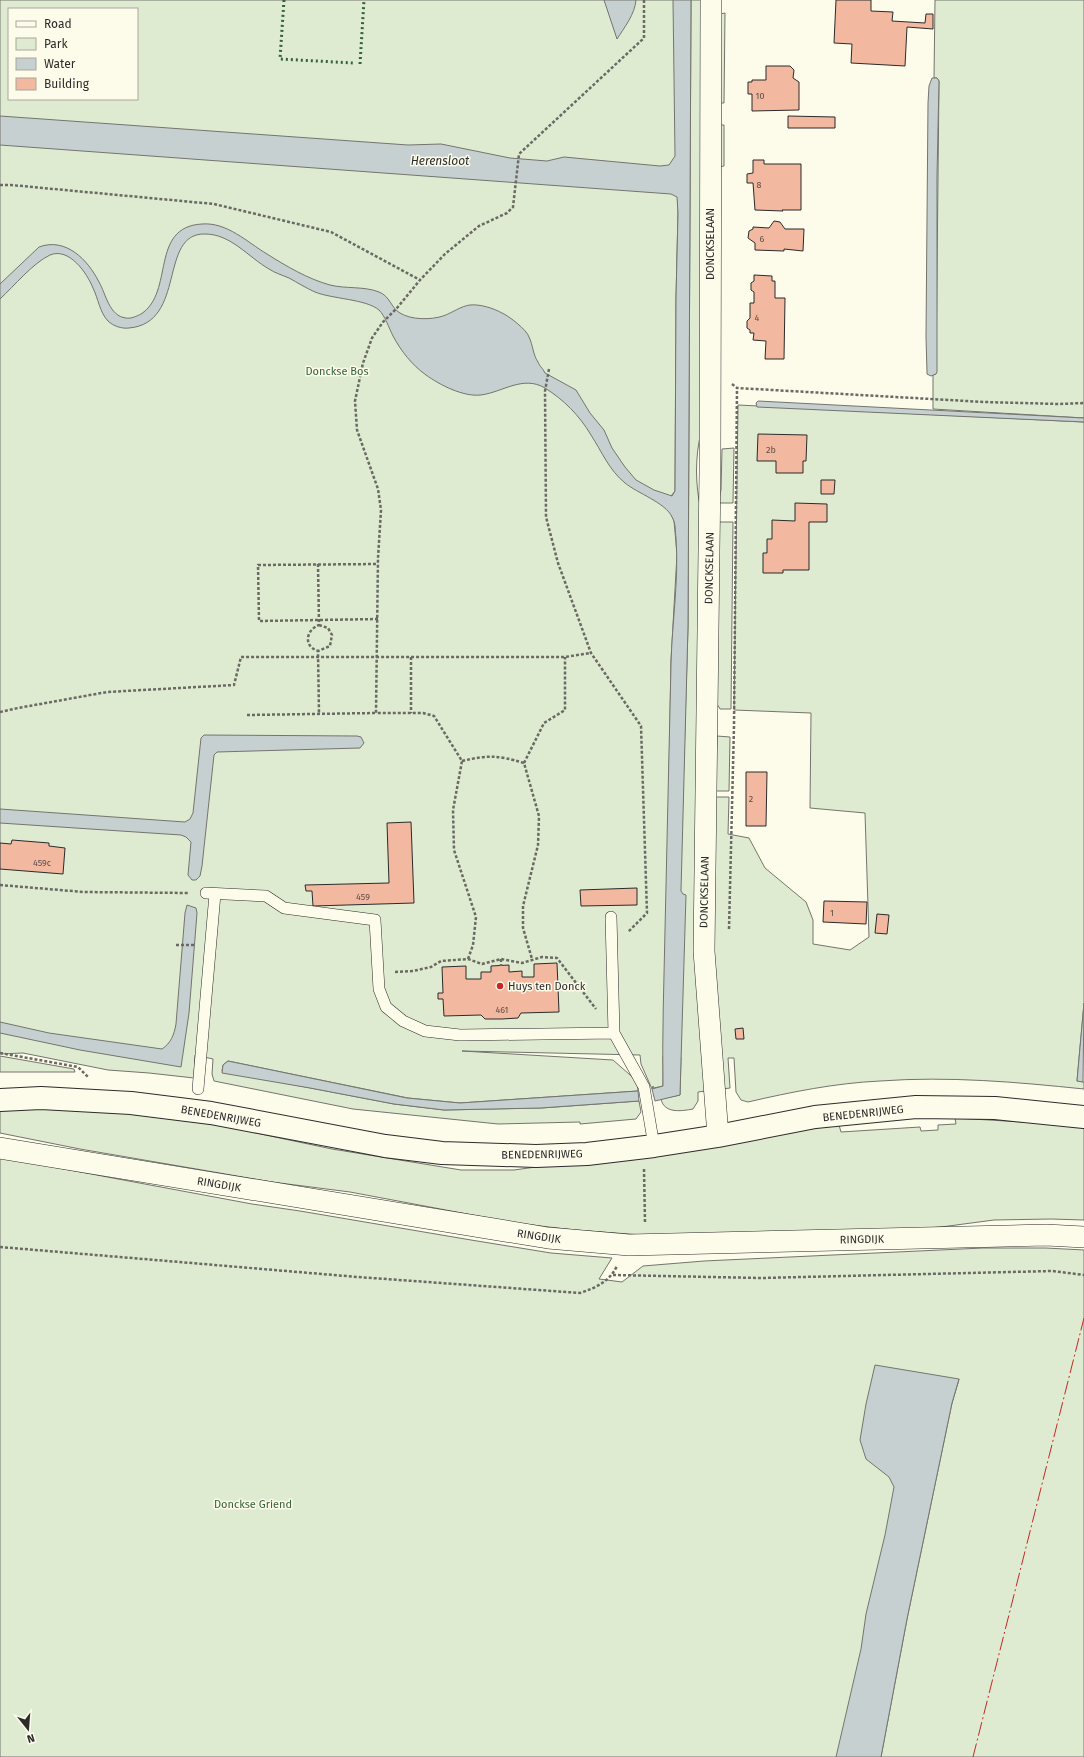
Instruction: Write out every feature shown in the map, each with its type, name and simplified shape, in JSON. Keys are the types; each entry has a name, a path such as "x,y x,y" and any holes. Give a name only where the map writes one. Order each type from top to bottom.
{"street":[{"name":"DONCKSELAAN","path":"711,0 710,471 704,951 718,1136"},
{"name":"BENEDENRIJWEG","path":"0,1100 42,1098 131,1103 211,1113 385,1146 442,1153 536,1156 587,1154 654,1146 718,1136 816,1117 916,1107 995,1108 1084,1117"},
{"name":"RINGDIJK","path":"0,1148 548,1238 637,1245 1046,1235 1084,1237"}],"lane":[{"path":"198,1089 210,894 266,896 284,908 375,920 380,989 386,1007 403,1021 425,1031 460,1035 614,1033"},
{"path":"610,917 614,1033 644,1087 654,1146"}],"path":[{"path":"376,714 378,564 381,510 378,489 357,430 355,400 363,363 372,338 383,322 445,254 479,226 507,213 513,207 519,154 644,38 644,0"},
{"path":"0,185 214,204 331,232 420,280"},
{"path":"549,369 545,391 546,517 558,563 590,653 641,726 647,913 612,948"},
{"path":"729,933 734,726 737,388 984,402 1059,404 1084,403"},
{"path":"318,564 319,625"},
{"path":"378,564 258,565 259,621 378,619"},
{"path":"319,625 324,626 330,631 332,641 330,646 318,651 310,646 307,640 307,634 312,628 319,625"},
{"path":"318,651 319,714"},
{"path":"0,712 107,692 234,685 241,657 565,657 590,653"},
{"path":"411,657 411,714"},
{"path":"532,959 523,928 523,906 538,845 539,816 524,763 544,723 565,710 565,657"},
{"path":"247,715 423,714 434,716 462,761 453,810 454,850 476,918 473,945 468,959"},
{"path":"462,761 485,756 504,757 524,763"},
{"path":"0,885 84,892 210,894"},
{"path":"176,945 200,946"},
{"path":"379,972 413,972 431,967 441,961 468,959 482,964 501,959 522,963 542,957 557,958 614,1033"},
{"path":"501,959 501,966"},
{"path":"0,1053 78,1067 88,1078 96,1078"},
{"path":"0,1247 350,1276 580,1292 598,1287 613,1275 637,1245 645,1182"},
{"path":"613,1275 761,1278 1052,1271 1084,1275"}],"green space":[{"name":"Donckse Bos","path":"0,0 676,0 678,213 675,491 671,496 671,514 674,521 677,554 671,660 669,776 682,825 688,627 691,0 702,0 701,432 696,471 701,510 715,797 729,797 728,834 749,838 765,868 806,902 813,920 813,944 850,950 869,937 865,813 810,808 811,713 734,710 738,405 1084,422 1084,1003 1077,1081 1084,1082 1084,1089 982,1080 931,1079 863,1082 830,1086 797,1091 748,1102 741,1100 736,1092 734,1058 728,1058 730,1088 698,1092 698,1101 693,1109 679,1111 666,1107 661,1099 680,1095 681,1057 663,1056 663,1086 654,1088 653,1086 652,1089 641,1064 640,1055 462,1051 613,1060 637,1081 638,1091 460,1103 408,1098 228,1061 223,1065 222,1071 394,1104 444,1110 541,1108 639,1101 641,1112 636,1119 580,1124 580,1122 498,1124 353,1109 214,1081 212,1074 213,1059 195,1055 194,1078 108,1070 23,1053 0,1054"},
{"path":"935,0 1084,0 1084,418 933,409 933,375 936,374 939,81 937,78 934,78"},
{"path":"725,13 724,103 720,103 720,14"},
{"path":"720,125 724,125 724,166 719,167"},
{"path":"734,448 733,503 718,503 721,490 722,449"},
{"path":"718,522 733,522 731,709 720,709 716,702"},
{"path":"717,736 730,737 729,791 715,791"},
{"path":"0,1056 74,1069 75,1072 0,1072"},
{"path":"46,1106 180,1114 256,1133 332,1149 461,1170 514,1170 839,1125 841,1132 920,1127 921,1131 938,1130 938,1125 956,1124 955,1118 1056,1124 1084,1128 1084,1220 994,1220 941,1227 848,1233 643,1235 575,1230 515,1223 350,1192 272,1182 80,1149 0,1133 0,1108"},
{"name":"Donckse Griend","path":"0,1157 252,1204 551,1253 612,1258 599,1279 622,1282 643,1266 704,1261 983,1248 1046,1248 1084,1250 1084,1757 881,1757 907,1619 952,1403 959,1379 845,1757 0,1757"}],"water":[{"path":"604,0 636,0 631,16 617,39"},
{"name":"Herensloot","path":"673,0 691,0 688,627 681,891 686,895 680,1095 655,1101 652,1089 663,1086 663,1008 671,664 677,570 675,524 669,512 664,507 630,487 619,478 610,467 586,428 576,415 565,403 545,388 537,384 529,383 481,395 474,395 459,392 438,383 416,367 407,357 396,342 379,310 373,306 358,301 315,292 276,273 261,264 239,247 223,238 205,234 191,238 181,248 166,296 159,311 147,322 129,328 118,327 105,318 95,292 86,275 76,263 64,255 50,255 37,263 0,299 0,284 39,247 58,245 75,252 89,266 99,282 109,304 116,313 126,318 132,318 141,314 151,304 157,291 168,248 175,236 186,228 202,224 211,224 228,229 297,272 314,279 330,285 367,289 379,292 386,296 397,311 410,317 427,319 438,317 470,305 491,308 509,317 528,334 536,359 545,373 576,390 590,413 604,430 612,448 636,480 654,490 672,496 675,491 677,197 671,194 0,145 0,116 408,145 441,144 510,158 547,161 564,157 660,166 669,165 675,156"},
{"path":"932,78 937,78 939,81 937,176 937,372 931,376 927,374 926,337 928,103 929,86"},
{"path":"758,401 1084,418 1084,422 757,407 756,403"},
{"path":"204,735 357,736 361,737 364,743 360,748 217,752 214,755 202,866 200,876 196,880 192,880 188,875 191,842 186,837 181,835 0,823 0,809 185,822 190,819 193,813 201,738"},
{"path":"187,905 196,908 197,913 189,1013 181,1067 80,1050 0,1033 0,1022 49,1033 162,1049 172,1038 176,1024 185,913"},
{"path":"1084,1003 1083,1082 1077,1081"},
{"path":"228,1061 407,1098 460,1103 638,1091 639,1101 541,1108 444,1110 394,1104 222,1073 223,1065"},
{"path":"875,1365 959,1379 952,1403 907,1619 881,1757 836,1757 861,1649 866,1614 885,1535 894,1487 889,1477 866,1459 860,1440"}],"building":[{"path":"836,0 871,0 871,11 893,12 892,21 925,23 926,14 933,14 933,29 907,27 905,66 851,63 852,44 834,43"},
{"path":"766,66 790,66 794,70 793,78 799,82 799,110 752,111 752,94 748,94 748,82 752,82 752,80 766,80"},
{"path":"788,116 835,117 835,128 788,128"},
{"path":"753,160 764,160 764,164 801,164 801,210 755,210 753,183 747,183 747,174 753,173"},
{"path":"774,221 780,222 785,229 804,229 803,251 784,249 784,251 755,250 755,243 748,238 749,231 753,229 753,227 769,228"},
{"path":"754,275 772,276 772,281 775,281 775,298 785,298 784,359 765,359 766,341 753,340 754,333 750,333 750,330 747,328 747,321 750,318 750,303 754,303 754,292 751,290 751,283 754,281"},
{"path":"758,434 807,435 806,461 803,461 803,473 776,473 776,461 757,461"},
{"path":"821,480 835,480 834,494 821,494"},
{"path":"795,503 827,504 827,522 809,522 809,570 783,570 783,573 763,573 763,553 767,553 767,539 772,539 772,520 795,521"},
{"path":"746,772 767,772 766,826 746,826"},
{"path":"411,822 414,903 313,906 312,891 306,891 305,885 389,883 387,823"},
{"path":"12,840 49,843 49,846 65,848 63,874 0,869 0,843 11,844"},
{"path":"637,888 637,905 581,906 580,890"},
{"path":"824,901 867,902 866,924 823,922"},
{"path":"877,914 889,915 887,934 875,933"},
{"name":"Huys ten Donck","path":"557,963 559,1012 521,1013 518,1018 502,1019 485,1019 481,1015 444,1016 443,999 438,999 438,993 443,993 442,967 466,966 466,979 481,979 481,972 491,972 491,966 509,965 509,972 522,971 522,977 534,977 534,964"},
{"path":"743,1028 744,1039 736,1039 735,1029"}],"hedge":[{"path":"284,0 280,59 353,63"},
{"path":"360,64 364,0"}],"power":[{"path":"973,1757 1084,1318"}],"place":[{"name":"Huys ten Donck","path":"500,986"}]}
